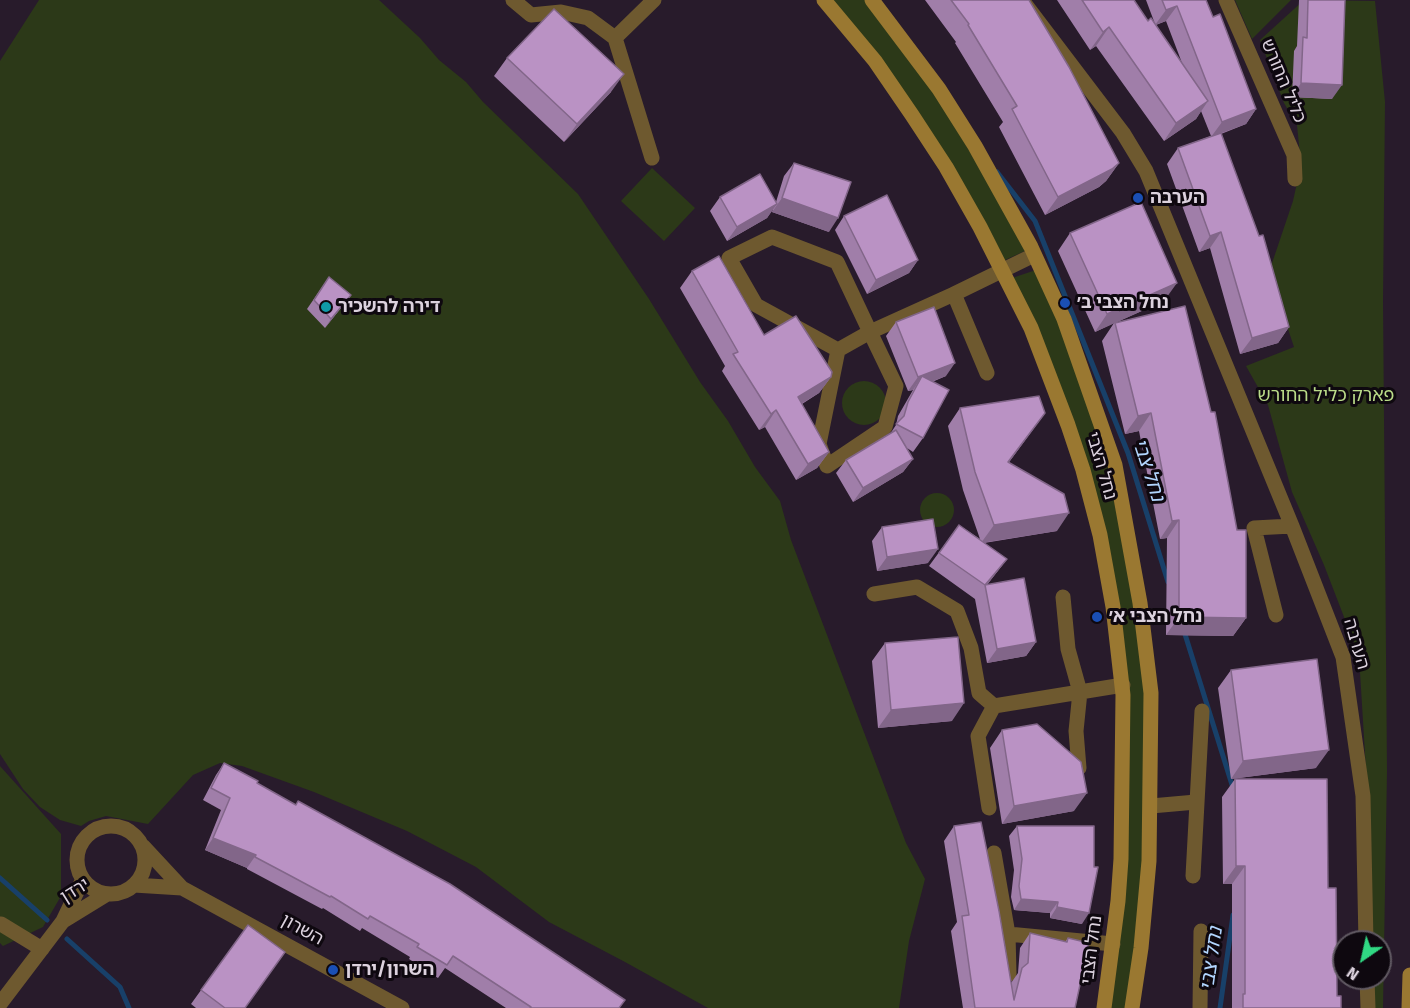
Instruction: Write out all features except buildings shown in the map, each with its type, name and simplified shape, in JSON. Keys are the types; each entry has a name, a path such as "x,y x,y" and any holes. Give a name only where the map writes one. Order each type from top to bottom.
{"street":[{"path":"513,0 531,15 561,12 588,18 615,38 652,158"},
{"name":"נחל הצבי","path":"824,0 875,61 912,115 946,167 1003,270 1042,357 1083,471 1100,535 1113,607 1122,685 1123,819 1118,901 1104,1008"},
{"name":"נחל הצבי","path":"872,0 939,89 975,146 1034,255 1064,319 1115,465 1140,603 1151,693 1151,806 1146,903 1132,1008"},
{"name":"הערבה","path":"1022,0 1123,133 1146,171 1292,526 1343,657 1363,796 1366,930"},
{"name":"כליל החורש","path":"1226,0 1294,155 1295,179"},
{"path":"615,38 650,1"},
{"path":"838,350 756,305 729,258 772,237 837,262 870,332 896,386 885,427 827,466 819,444 838,350 870,332 1034,255"},
{"path":"954,294 987,373"},
{"path":"1276,615 1254,528 1292,526"},
{"path":"874,594 917,587 957,611 971,648 979,693 994,706"},
{"path":"1063,597 1068,649 1080,692 1076,731 1080,768"},
{"path":"994,706 1122,685"},
{"path":"989,808 978,736 994,706"},
{"path":"1193,876 1202,711"},
{"path":"1151,806 1196,802"},
{"path":"107,825 129,830 143,846 146,857 145,868 134,885 117,894 107,894 89,886 83,879 77,863 77,854 87,835 96,828 107,825"},
{"name":"השרון","path":"143,846 182,888 402,1008"},
{"path":"994,853 1008,934 1009,974"},
{"name":"ירדן","path":"0,1004 63,921 83,879"},
{"name":"השרון","path":"134,885 182,888"},
{"name":"ירדן","path":"63,921 107,894"},
{"path":"1,924 42,949"},
{"path":"1200,1008 1201,931"},
{"path":"1008,934 1113,944"},
{"path":"1410,975 1410,1008"},
{"path":"1367,990 1368,1008"}],"green space":[{"path":"39,0 379,0 420,38 439,60 466,82 483,102 578,194 649,299 755,467 780,501 791,540 906,843 925,879 909,941 899,1008 708,1008 549,922 476,867 407,831 314,792 242,766 220,763 193,775 148,824 106,816 81,826 60,820 40,807 23,789 0,754 0,61"},
{"path":"831,0 869,0 912,56 1029,249 1003,261"},
{"path":"1235,0 1291,0 1252,39"},
{"name":"פארק כליל החורש","path":"1304,0 1375,1 1385,102 1383,301 1387,771 1384,930 1369,930 1366,770 1359,656 1324,565 1292,492 1268,405 1246,366 1294,347 1269,272 1293,201 1301,165 1297,125 1284,103 1260,40"},
{"path":"652,168 695,208 664,241 621,201"},
{"path":"1039,269 1098,421 1146,655 1148,812 1130,1008 1106,1008 1126,740 1093,497 1012,278"},
{"path":"864,381 879,388 886,403 879,418 864,425 849,418 842,403 849,388"},
{"path":"937,493 949,498 954,510 949,522 937,527 925,522 920,510 925,498"},
{"path":"0,766 61,834 61,896 43,927 3,946 0,943"},
{"name":"פארק כליל החורש","path":"1369,990 1383,990 1383,1008 1369,1008"}],"waterway":[{"name":"נחל צבי","path":"997,172 1035,221 1128,453 1168,582"},
{"name":"נחל צבי","path":"1184,631 1233,788"},
{"path":"0,878 47,920"},
{"name":"נחל צבי","path":"1220,1008 1233,915"},
{"path":"67,939 120,987 129,1008"}],"place":[{"name":"הערבה","path":"1138,198"},
{"name":"נחל הצבי ב׳","path":"1065,303"},
{"name":"דירה להשכיר","path":"326,307"},
{"name":"נחל הצבי א׳","path":"1097,617"},
{"name":"השרון/ירדן","path":"333,970"}]}
